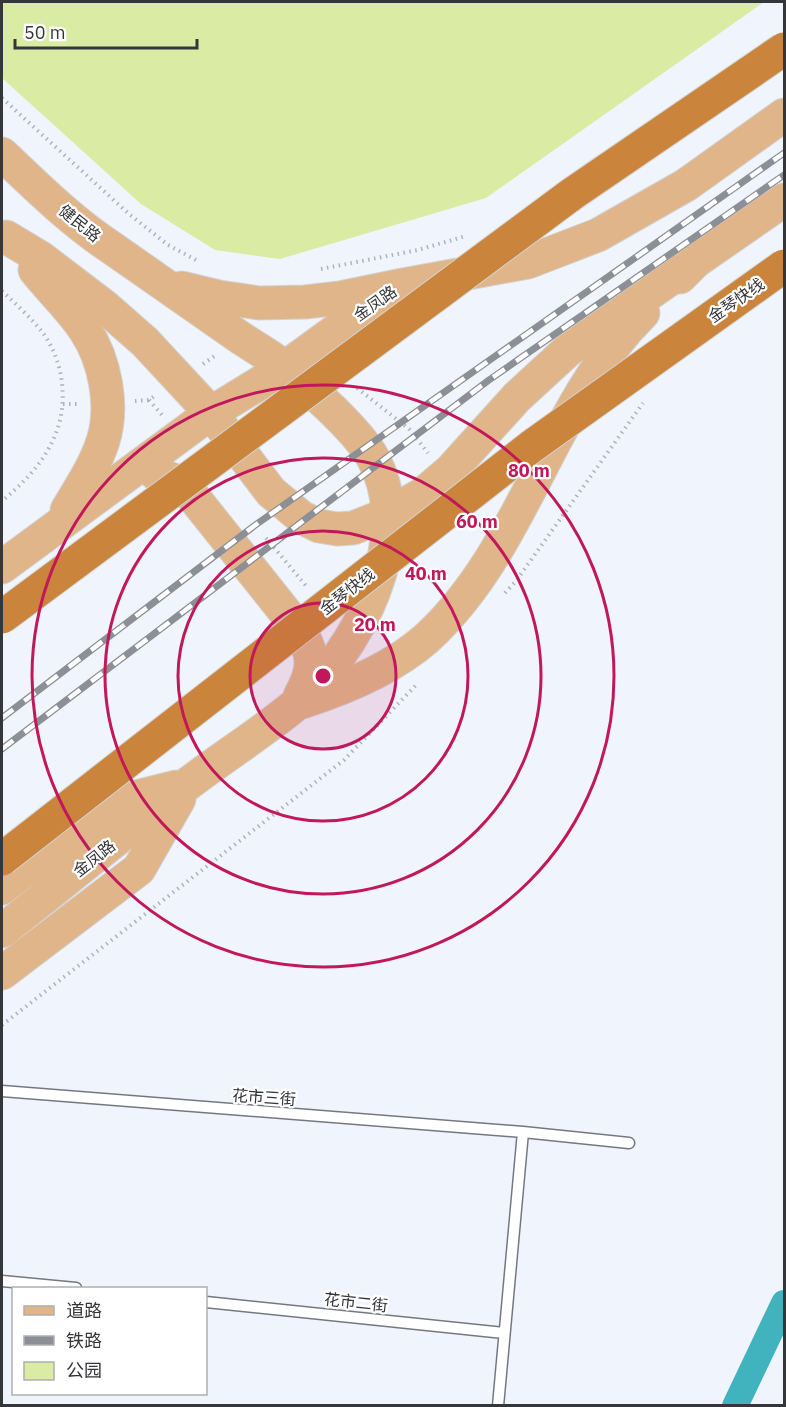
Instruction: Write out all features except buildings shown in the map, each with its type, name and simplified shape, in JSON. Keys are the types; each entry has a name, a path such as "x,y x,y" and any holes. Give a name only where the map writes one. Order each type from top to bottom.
{"highway":[{"path":"2,617 572,194 784,49"},
{"name":"金琴快线","path":"2,859 532,446 784,266"}],"main road":[{"name":"金凤路","path":"2,567 60,522 211,413 285,368 398,286 528,262 598,235 686,184 784,115"},
{"name":"健民路","path":"2,154 49,198 106,244 285,368 352,431 373,457 383,480 388,514 385,556 358,625 333,664 295,705"},
{"path":"4,235 41,258 104,306 145,342 211,413 271,492 301,517 319,526 337,530 353,528 388,514 423,494 444,475 517,397 567,351 784,200"},
{"path":"4,235 86,330 103,367 108,403 104,439 90,472 60,522"},
{"path":"295,705 361,680 396,660 426,639 459,604 497,548 557,435 605,358 627,329 696,261"},
{"path":"166,284 219,297 259,303 305,302 340,298 398,286"},
{"path":"120,479 144,472 156,473 169,477 186,489 297,627 308,644 312,656 311,670 306,685 295,705"},
{"name":"金凤路","path":"2,931 187,784 295,705"},
{"path":"2,888 112,804 187,784"},
{"path":"2,973 139,869 187,784"}],"lane":[{"name":"花市三街","path":"2,1091 524,1132 629,1143"},
{"path":"498,1406 524,1132"},
{"path":"2,1281 65,1287"},
{"name":"花市二街","path":"207,1302 504,1333"}],"path":[{"path":"2,98 129,214 168,246 199,261"},
{"path":"320,269 418,250 476,233"},
{"path":"2,291 45,335 57,359 63,385 63,404 58,428 41,462 23,483 2,501"},
{"path":"355,386 409,429 444,475"},
{"path":"148,400 180,436"},
{"path":"261,532 313,594"}],"green space":[{"path":"2,2 764,2 486,198 280,259 215,250 141,204 2,78"}],"waterway":[{"path":"735,1406 784,1303"}],"railway":[{"path":"2,718 254,526 784,153"},
{"path":"2,749 489,380 784,175"}]}
